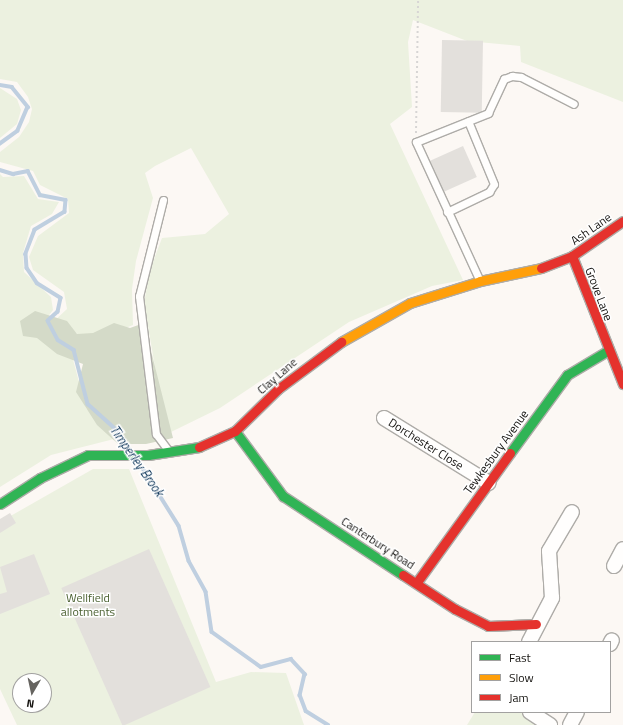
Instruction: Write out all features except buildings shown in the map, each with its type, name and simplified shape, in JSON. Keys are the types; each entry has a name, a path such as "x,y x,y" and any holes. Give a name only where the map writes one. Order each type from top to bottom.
{"street":[{"name":"Ash Lane","path":"572,256 623,221"},
{"name":"Clay Lane","path":"0,504 40,478 88,455 148,455 193,450 235,431 278,389 328,350 410,303 480,281 534,271 572,256"},
{"name":"Grove Lane","path":"572,256 623,384"},
{"name":"Tewkesbury Avenue","path":"416,582 567,375 609,350"},
{"name":"Dorchester Close","path":"384,418 489,483"},
{"name":"Canterbury Road","path":"235,431 283,496 455,609 488,626 536,624"},
{"path":"529,641 536,624 552,598 548,551 572,512"},
{"path":"614,566 623,548"},
{"path":"532,713 550,725"},
{"path":"570,725 576,713"}],"lane":[{"path":"480,281 416,142 488,113 504,80 512,76 521,78 574,104"},
{"path":"447,212 490,192 494,184 468,121"},
{"path":"162,200 139,296 156,434 170,452"}],"path":[{"path":"416,142 418,0"}],"green space":[{"path":"0,0 623,0 623,102 521,62 520,46 467,41 413,20 408,42 412,107 390,124 463,280 432,286 349,322 220,408 171,432 165,425 144,303 150,270 162,238 205,234 229,214 191,148 155,166 145,173 153,198 136,261 132,289 133,325 94,341 52,323 67,309 64,292 33,270 29,257 38,236 69,213 68,199 40,185 33,171 0,162 0,152 19,137 29,122 32,109 28,97 17,82 0,79"},
{"path":"0,88 17,99 21,110 17,124 0,138"},
{"path":"0,174 3,177 24,176 38,199 59,202 52,214 31,226 23,253 24,272 51,297 53,310 43,323 71,352 86,408 118,438 51,455 0,487"},
{"path":"35,311 67,321 77,334 93,333 114,323 130,328 144,323 173,438 146,444 118,444 97,425 76,392 83,364 57,354 37,338 23,336 20,321"},
{"name":"Wellfield allotments","path":"93,469 129,469 216,682 251,672 286,673 304,725 17,725 0,689 0,522"},
{"path":"474,713 532,713 550,725 467,725"}],"waterway":[{"name":"Timperley Brook","path":"0,85 12,87 28,107 18,131 0,144"},
{"name":"Timperley Brook","path":"0,170 13,174 28,171 40,195 66,200 65,212 35,230 26,254 27,268 37,283 61,298 58,312 48,321 58,340 74,350 88,404 116,429 130,449"},
{"name":"Timperley Brook","path":"139,462 179,526 189,561 206,592 212,632 261,667 291,659 305,674 300,695 306,711 328,725"}],"traffic: fast":[{"path":"510,453 567,375 609,350"},
{"path":"235,431 283,496 403,575"},
{"path":"0,504 40,478 88,455 148,455 199,447"}],"traffic: slow":[{"path":"341,342 410,303 480,281 541,268"}],"traffic: jam":[{"path":"541,268 572,256 623,221"},
{"path":"572,256 623,384"},
{"path":"199,447 235,431 278,389 341,342"},
{"path":"417,582 510,453"},
{"path":"403,575 455,609 488,626 536,624"}]}
